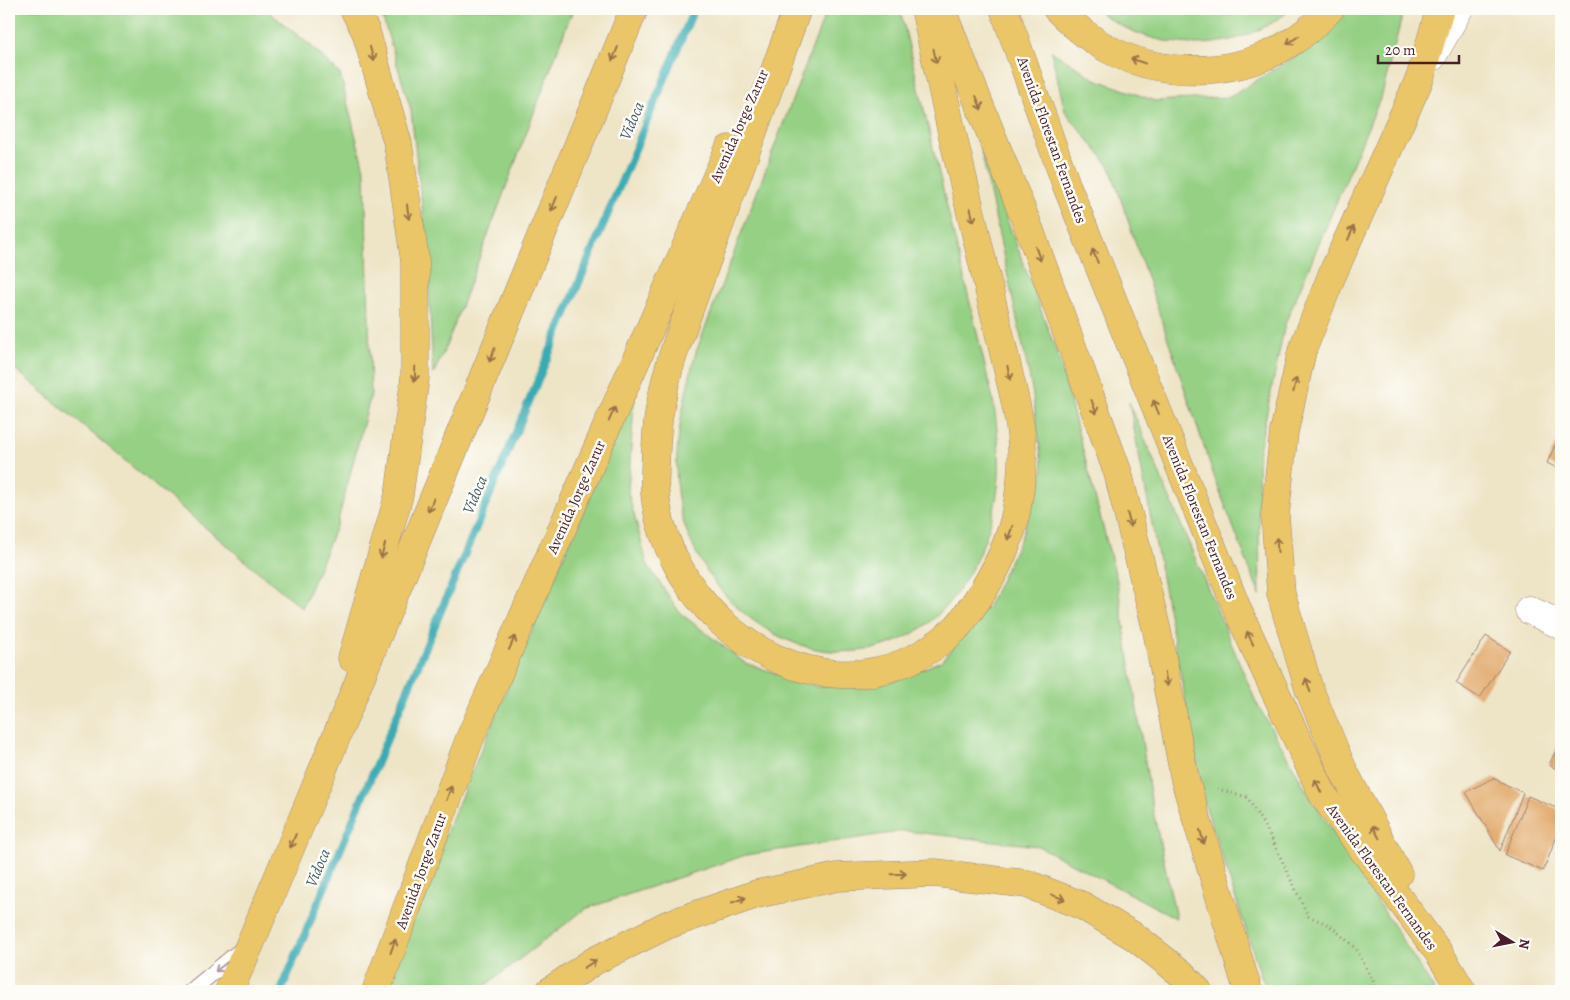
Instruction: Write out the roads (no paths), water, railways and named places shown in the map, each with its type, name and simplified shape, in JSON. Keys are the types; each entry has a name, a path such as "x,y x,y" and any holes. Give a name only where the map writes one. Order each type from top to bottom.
{"highway":[{"path":"312,796 399,495 415,378 415,261 398,144 366,32 354,9"},
{"path":"229,991 312,796 634,9"},
{"name":"Avenida Jorge Zarur","path":"376,991 470,738 790,9"},
{"path":"797,9 676,346 662,394 656,443 655,493 662,525 673,555 688,584 708,610 732,632 758,650 787,664 812,671 838,675 864,673 898,665 936,646 956,629 981,596 1001,559 1014,520 1021,479 1021,437 1014,396 925,9"},
{"path":"941,9 1030,231 1118,473 1156,631 1186,780 1248,991"},
{"name":"Avenida Florestan Fernandes","path":"1004,9 1066,184 1238,611 1323,795 1439,953 1462,991"},
{"path":"1057,9 1088,36 1114,52 1142,63 1172,69 1202,70 1232,66 1261,58 1289,44 1313,26 1330,9"},
{"path":"1439,953 1343,770 1309,689 1281,594 1275,515 1284,432 1302,351 1332,275 1420,78 1440,9"},
{"path":"550,991 594,961 667,925 757,894 837,876 935,873 1027,884 1083,906 1135,937 1182,974 1198,991"}],"street":[{"path":"1420,78 1459,9"},
{"path":"1529,610 1561,625"}],"lane":[{"path":"190,991 251,942"}],"waterway":[{"name":"Vidoca","path":"281,991 694,9"}]}
